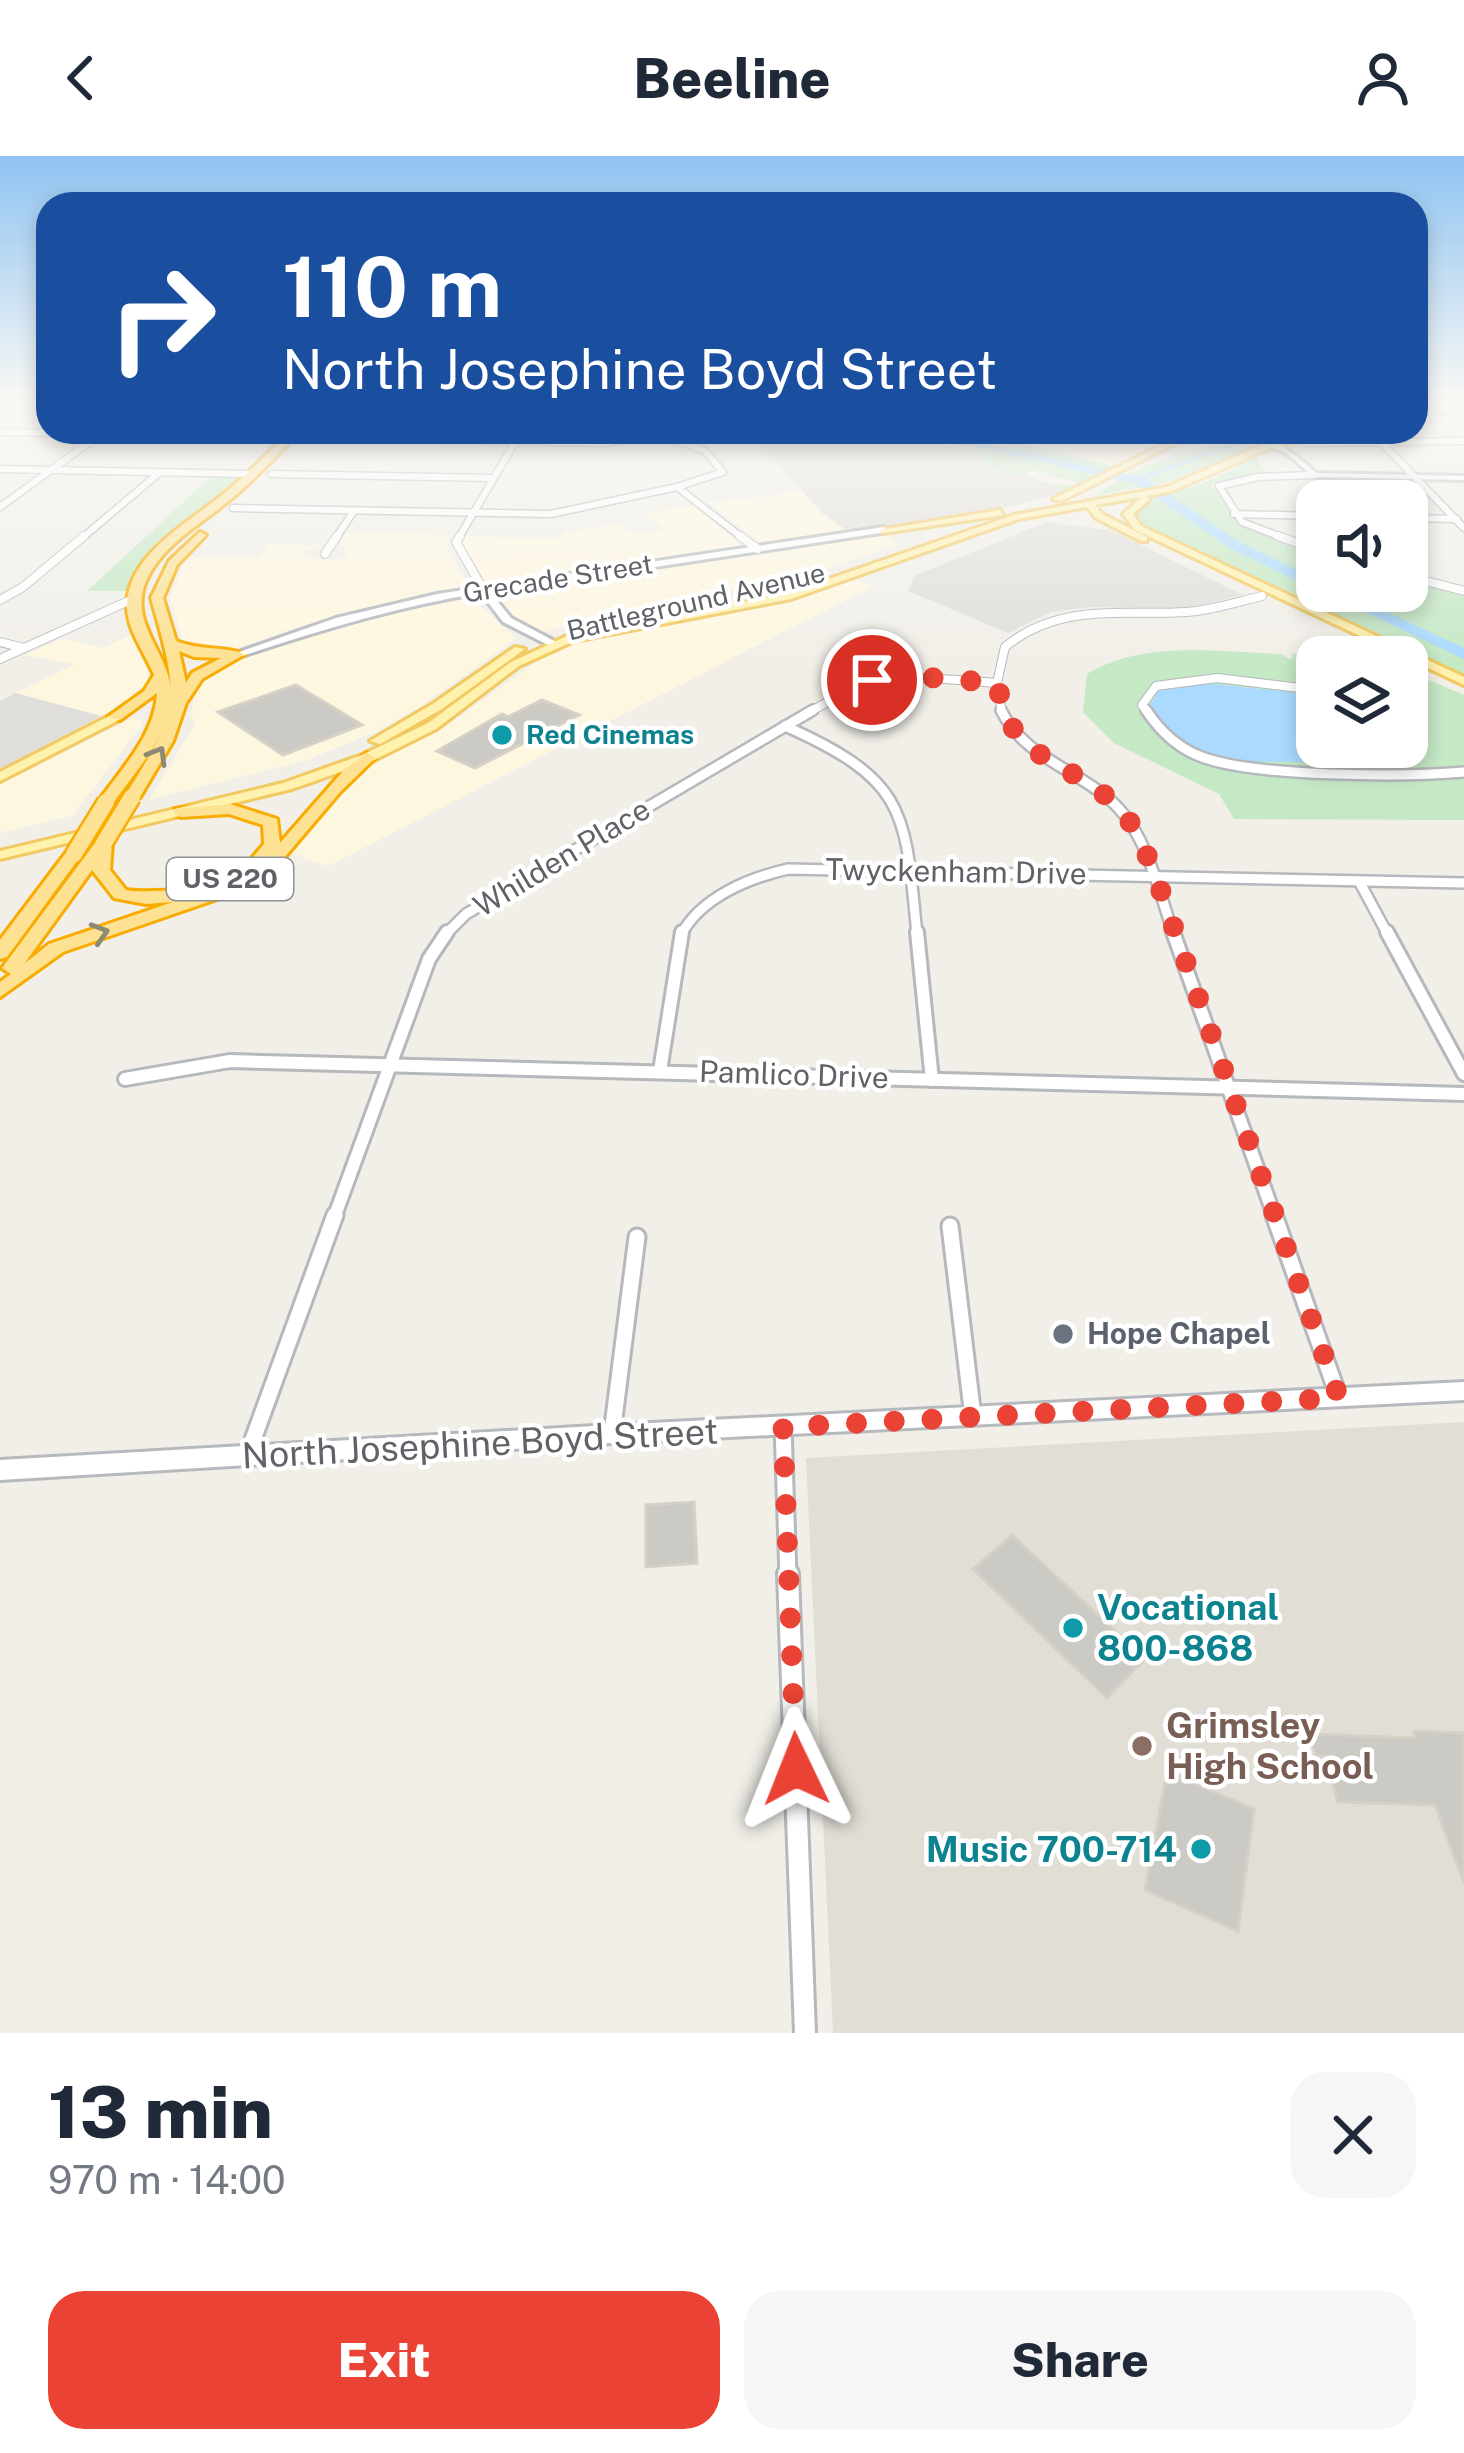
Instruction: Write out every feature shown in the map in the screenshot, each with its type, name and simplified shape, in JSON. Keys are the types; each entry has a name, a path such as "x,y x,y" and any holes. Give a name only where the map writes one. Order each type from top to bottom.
{"highway":[{"path":"0,953 74,854 149,733 164,697 136,620 133,599 145,570 235,488"},
{"path":"182,705 157,598 160,585 179,555 256,488"},
{"path":"170,643 194,653 238,654"},
{"path":"0,987 104,844 197,676 238,654"},
{"path":"115,717 149,694 160,676"},
{"path":"115,717 146,715 149,733"},
{"path":"0,987 56,948 194,903 257,875 287,849 330,788 367,758"},
{"name":"US 220","path":"104,844 101,870 110,887 146,899 175,898 213,887 252,867 272,845 271,822 252,812 230,808 182,812"}],"main road":[{"name":"Battleground Avenue","path":"0,843 266,780 358,750 418,719 482,671 594,623 772,591 1085,488"},
{"path":"1097,488 1089,502 1099,516 1345,636"},
{"name":"Battleground Avenue","path":"0,855 286,785 367,758 432,726 548,642 787,597 1034,513 1172,488"},
{"path":"1151,494 1130,508 1128,514 1138,528 1464,685"},
{"path":"884,530 1000,513"},
{"path":"1034,513 1081,513 1122,529"},
{"path":"884,530 911,534 914,538 908,545"},
{"path":"1428,672 1464,685"},
{"path":"0,777 115,717"}],"street":[{"path":"0,507 27,488"},
{"path":"0,600 23,587 141,488"},
{"path":"487,488 456,548 507,620 548,642"},
{"path":"233,508 572,512 675,488"},
{"path":"678,488 758,549"},
{"path":"1220,488 1234,514 1254,528 1296,543"},
{"path":"1425,488 1464,528"},
{"path":"325,554 354,511"},
{"path":"1234,514 1296,515"},
{"path":"1428,518 1459,519"},
{"name":"Grecade Street","path":"238,654 378,610 483,589 884,530"},
{"path":"1428,582 1464,591"},
{"path":"1262,596 1195,612 1117,611 1041,622 1005,647 998,683 1001,712 1021,741 1111,800 1127,817 1156,877 1339,1398"},
{"path":"0,659 133,599"},
{"path":"82,624 110,617 136,620"},
{"path":"0,642 26,649"},
{"name":"Whilden Place","path":"248,1456 429,959 449,929 524,879 872,680 910,676 998,683"},
{"path":"1296,688 1192,679 1156,686 1142,705 1148,716 1187,749 1239,768 1406,776 1464,772"},
{"path":"785,726 853,759 888,791 907,833 932,1080"},
{"name":"Twyckenham Drive","path":"659,1071 677,946 697,913 736,885 771,872 910,870 1464,883"},
{"path":"1359,881 1464,1074"},
{"name":"Pamlico Drive","path":"124,1079 230,1061 1464,1094"},
{"path":"950,1226 973,1417"},
{"path":"612,1434 637,1237"},
{"name":"North Josephine Boyd Street","path":"0,1470 1464,1391"},
{"path":"783,1427 805,2033"}],"shaded area":[{"path":"800,488 1069,491 990,512 849,532 822,513"},
{"path":"803,491 849,532 763,544 709,503"},
{"path":"695,505 742,546 494,584 487,583 462,546 465,536 563,539 563,533 618,524 635,534 664,530 645,513"},
{"path":"1047,522 1112,531 1243,595 1182,609 1092,607 1051,612 1008,633 908,591 914,576"},
{"path":"347,533 452,535 447,549 469,585 304,625 234,649 215,651 183,642 170,597 187,557 258,557 268,544 323,545 305,551 304,558 337,560 348,554 340,542"},
{"path":"886,534 898,544 798,579 607,614 544,632 519,622 494,593"},
{"path":"854,580 873,586 328,866 290,853 334,790 352,775 446,726 549,653 601,635 776,604"},
{"path":"470,595 516,639 419,707 375,732 305,761 150,799 196,722 191,715 196,685 206,674 304,635"},
{"path":"131,635 147,670 148,686 101,716 15,693 75,664 25,655 63,638 103,648"},
{"path":"15,693 101,716 0,770 0,701"},
{"path":"133,718 142,720 142,725 72,816 0,833 0,784"},
{"name":"Grimsley High School","path":"1464,1422 1464,2033 833,2033 806,1458"}],"green space":[{"path":"199,488 228,488 141,561 126,591 87,591"},
{"path":"1107,488 1139,488 1098,495"},
{"path":"1189,488 1213,488 1239,521 1296,544 1296,599 1143,527 1132,514 1141,502"},
{"path":"1428,583 1464,592 1464,678 1428,661 1428,636 1375,636 1324,612 1428,612"},
{"path":"1206,650 1281,654 1289,659 1294,657 1290,654 1296,653 1296,768 1428,768 1428,680 1464,695 1464,820 1234,819 1219,794 1114,743 1083,712 1087,674 1132,656"}],"water":[{"path":"1195,682 1296,693 1296,762 1234,760 1198,751 1165,727 1149,707 1158,691"}],"building":[{"path":"296,685 362,725 283,755 218,712"},
{"name":"Red Cinemas","path":"542,700 579,715 475,768 437,751 502,714 508,717"},
{"path":"694,1502 697,1563 646,1567 646,1505"},
{"name":"Vocational 800-868","path":"1012,1535 1145,1659 1107,1698 973,1569"},
{"path":"1414,1731 1464,1733 1464,1883 1435,1805 1338,1802 1325,1756 1316,1756 1310,1734 1415,1738"},
{"name":"Music 700-714","path":"1167,1772 1254,1809 1238,1931 1145,1890"}],"waterway":[{"path":"1150,488 1233,544 1296,576"},
{"path":"1374,612 1464,654"}],"place":[{"name":"Red Cinemas","path":"502,735"},
{"name":"Hope Chapel","path":"1063,1334"},
{"name":"Vocational 800-868","path":"1073,1628"},
{"name":"Grimsley High School","path":"1142,1746"},
{"name":"Music 700-714","path":"1201,1849"}],"route":[{"path":"796,1769 783,1427 1339,1398 1156,877 1127,817 1111,800 1021,741 1001,712 998,683 910,676 872,680"}]}
